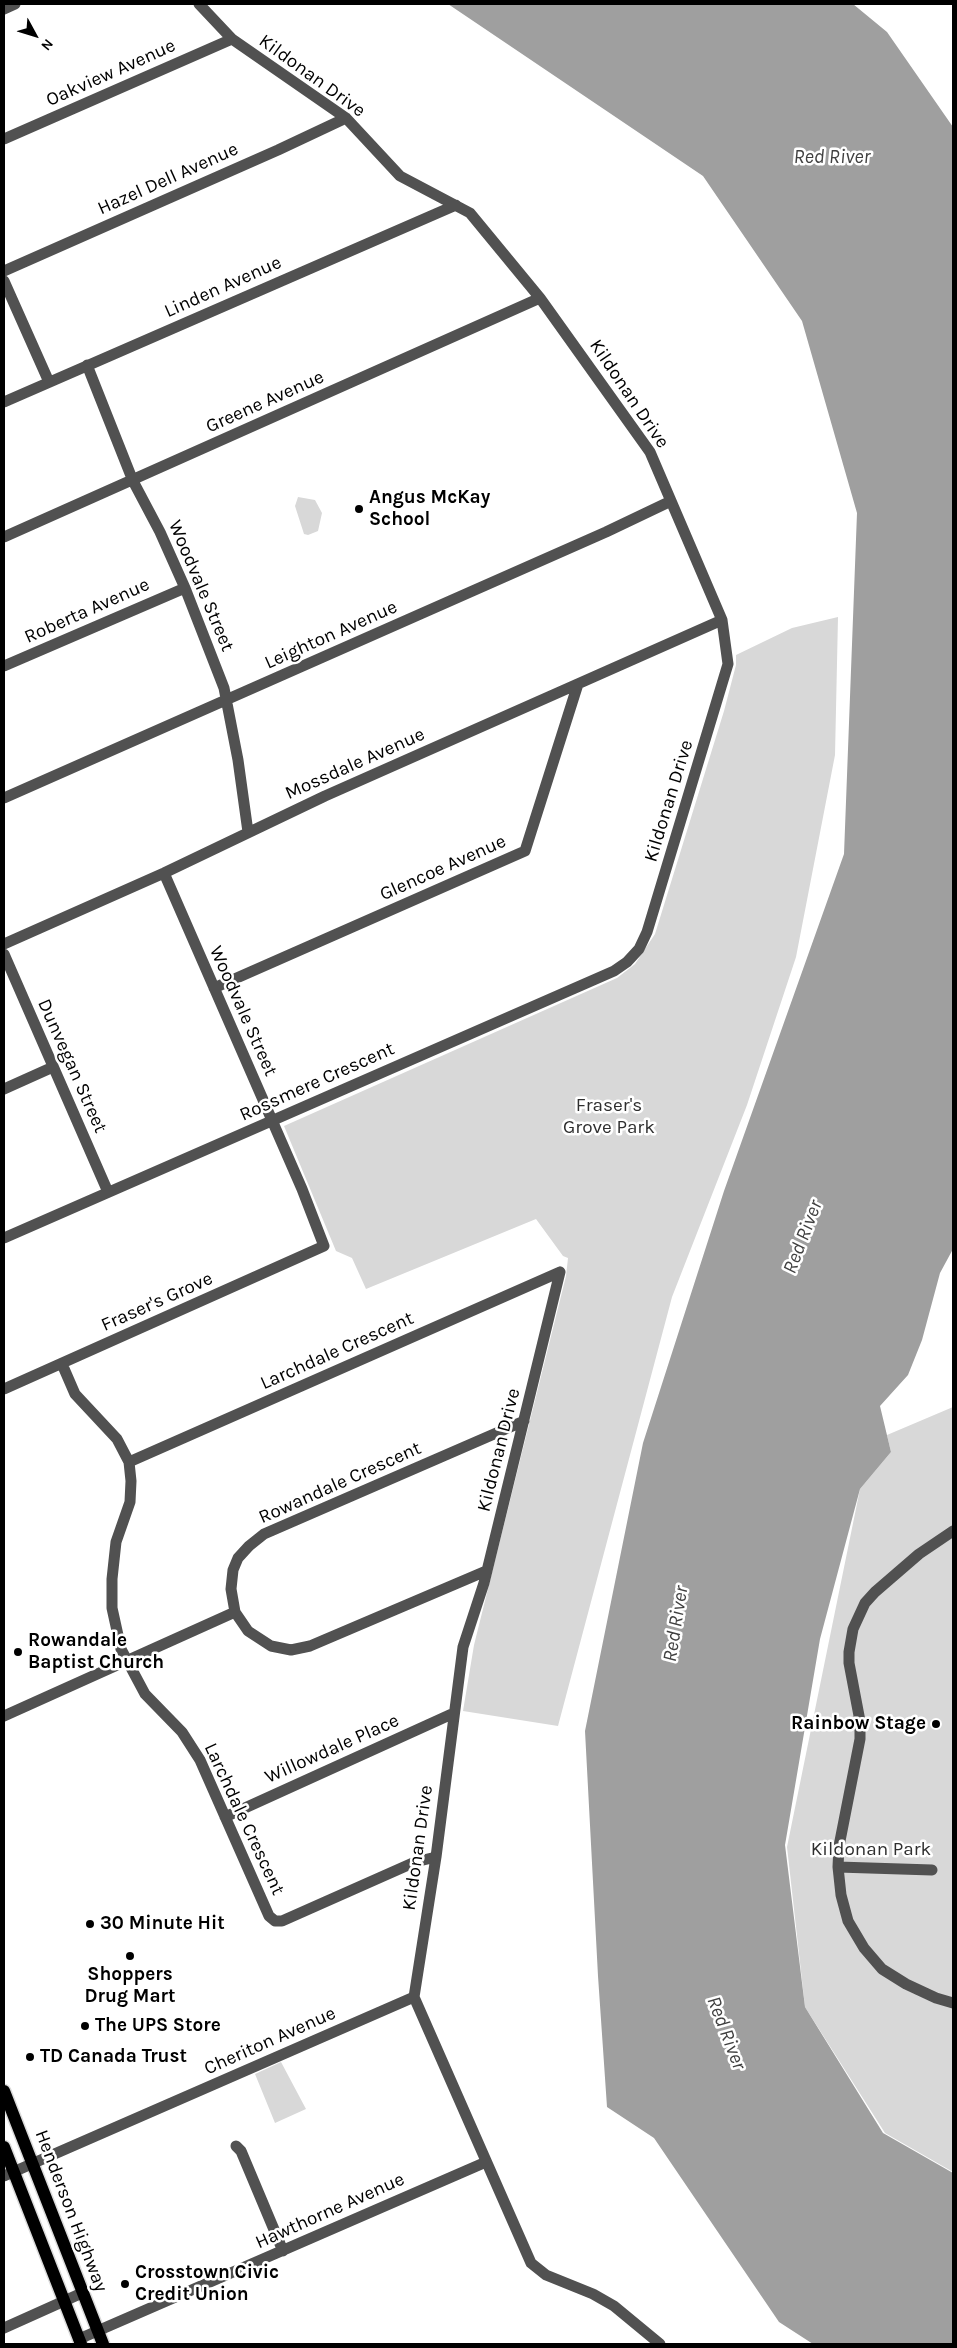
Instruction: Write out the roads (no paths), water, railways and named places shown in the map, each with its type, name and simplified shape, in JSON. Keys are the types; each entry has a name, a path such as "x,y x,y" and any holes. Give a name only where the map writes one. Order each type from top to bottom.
{"main road":[{"name":"Henderson Highway","path":"4,2091 100,2338"},
{"name":"Henderson Highway","path":"4,2147 9,2174 80,2342"}],"street":[{"path":"4,9 15,4"},
{"name":"Kildonan Drive","path":"199,4 232,39 346,118 400,176 470,213 540,298 650,452 722,620 728,664 650,922 639,949"},
{"name":"Oakview Avenue","path":"4,139 232,39"},
{"name":"Hazel Dell Avenue","path":"4,271 346,118"},
{"name":"Linden Avenue","path":"4,402 456,205"},
{"path":"4,281 50,382"},
{"name":"Greene Avenue","path":"4,537 540,298"},
{"name":"Woodvale Street","path":"87,365 133,481 160,532 207,642 226,700 248,832"},
{"name":"Leighton Avenue","path":"4,798 606,532 671,501"},
{"name":"Roberta Avenue","path":"4,666 185,588"},
{"name":"Mossdale Avenue","path":"4,944 164,873 248,832 722,620"},
{"name":"Glencoe Avenue","path":"214,988 525,851 578,684"},
{"name":"Woodvale Street","path":"164,873 322,1237 324,1246"},
{"name":"Rossmere Crescent","path":"4,1238 614,971 639,949"},
{"name":"Dunvegan Street","path":"4,954 108,1192"},
{"path":"4,1089 53,1067"},
{"name":"Fraser's Grove","path":"4,1389 324,1246"},
{"name":"Kildonan Drive","path":"414,1996 436,1856 463,1647 486,1571 560,1272"},
{"name":"Larchdale Crescent","path":"129,1462 560,1272"},
{"name":"Larchdale Crescent","path":"62,1364 75,1394 117,1438 129,1462 131,1481 130,1502 116,1542 112,1579 112,1608 121,1649 145,1694 182,1732 191,1745 269,1916 275,1921 282,1921 415,1862 436,1856"},
{"name":"Rowandale Crescent","path":"486,1571 300,1649 282,1650 261,1641 248,1631 235,1612 230,1590 235,1564 243,1552 256,1539 524,1421"},
{"path":"953,1531 920,1554 875,1592 865,1603 853,1629 849,1658 860,1721 860,1739 839,1846 838,1867 841,1895 848,1921 864,1948 882,1969 906,1984 936,1998 953,2003"},
{"path":"4,1716 235,1612"},
{"name":"Willowdale Place","path":"225,1817 454,1713"},
{"path":"838,1867 932,1870"},
{"path":"414,1996 525,2252 536,2268 546,2275 593,2294 614,2306 660,2344"},
{"name":"Cheriton Avenue","path":"9,2174 414,1996"},
{"path":"236,2146 241,2150 283,2251"},
{"name":"Hawthorne Avenue","path":"80,2342 100,2338 283,2251 486,2162"},
{"path":"4,2328 82,2293"}],"water":[{"name":"Red River","path":"448,4 853,4 887,32 953,127 953,1249 940,1273 922,1340 908,1375 880,1406 891,1452 860,1489 820,1639 785,1845 805,2007 883,2133 953,2173 953,2344 813,2344 779,2322 654,2138 607,2107 585,1731 643,1443 724,1191 844,854 857,513 802,321 703,176"}],"place":[{"name":"Angus McKay School","path":"359,509"},
{"name":"Rowandale Baptist Church","path":"18,1652"},
{"name":"Rainbow Stage","path":"936,1724"},
{"name":"30 Minute Hit","path":"90,1924"},
{"name":"Shoppers Drug Mart","path":"130,1956"},
{"name":"The UPS Store","path":"85,2026"},
{"name":"TD Canada Trust","path":"30,2057"},
{"name":"Crosstown Civic Credit Union","path":"125,2284"}],"park label":[{"name":"Fraser's Grove Park","path":"609,1117"},
{"name":"Kildonan Park","path":"871,1850"}]}
